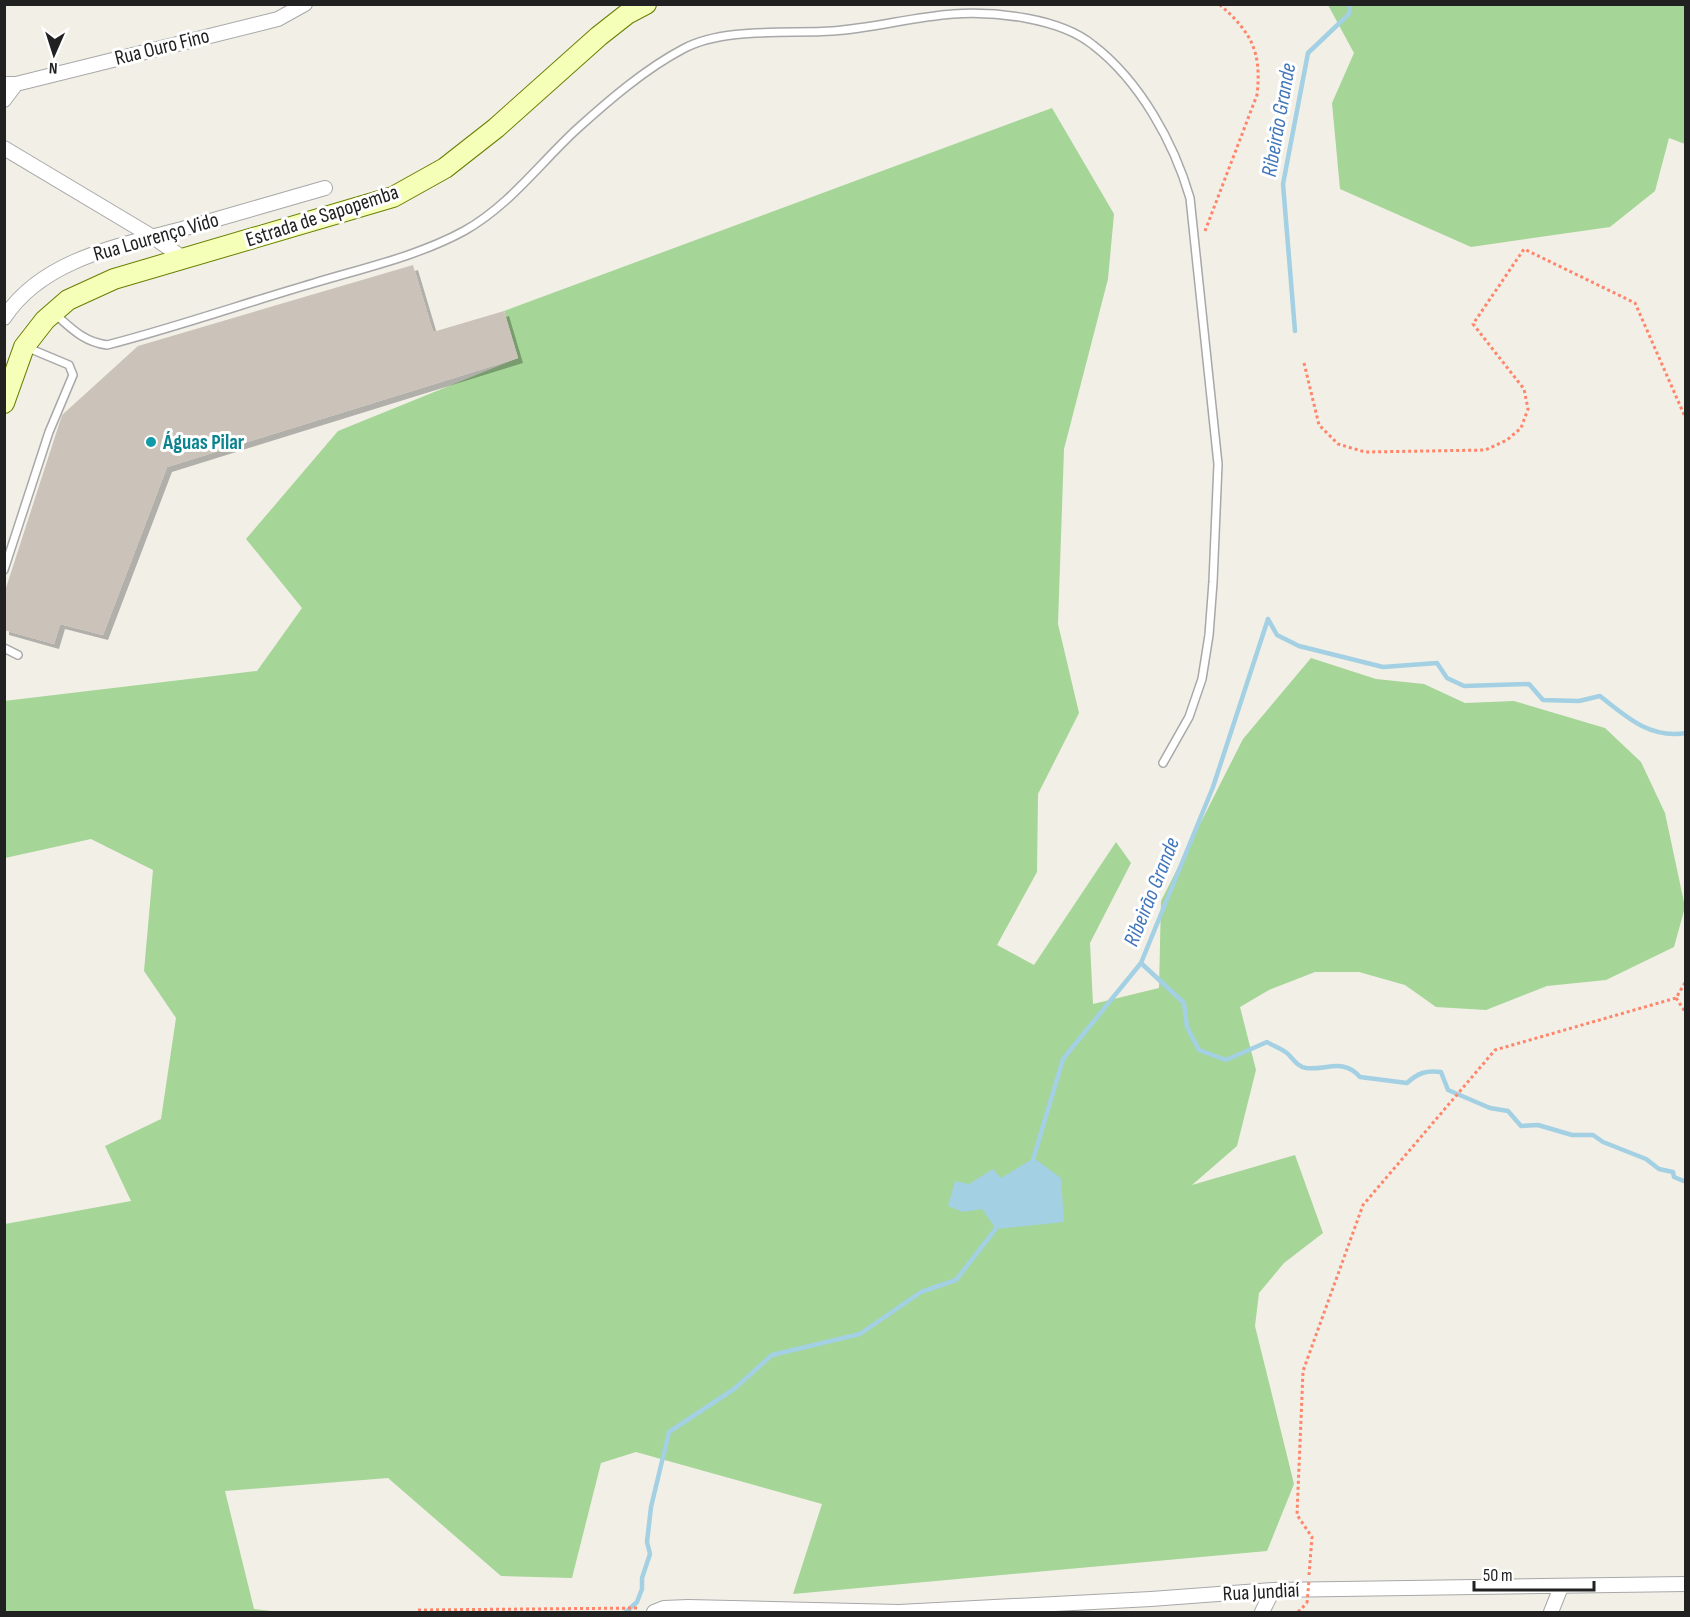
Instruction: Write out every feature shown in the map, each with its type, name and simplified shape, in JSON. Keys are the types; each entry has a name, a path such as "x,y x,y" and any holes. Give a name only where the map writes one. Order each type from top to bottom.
{"main road":[{"name":"Estrada de Sapopemba","path":"4,403 24,347 53,312 88,290 183,258 393,197 445,168 496,128 599,36 627,14 646,4"}],"street":[{"name":"Rua Ouro Fino","path":"4,100 10,84 278,19 305,4"},
{"path":"4,148 153,237 183,258"},
{"name":"Rua Lourenço Vido","path":"4,318 11,308 39,283 78,260 325,188"},
{"name":"Rua Jundiaí","path":"651,1610 688,1607 899,1612 1151,1599 1272,1590 1416,1586 1561,1587 1686,1584"},
{"path":"1551,1612 1561,1587"},
{"path":"1262,1612 1272,1590"}],"lane":[{"path":"53,312 81,337 90,342 107,345 411,254 464,231 512,198 576,130 652,69 685,47 731,36 837,31 955,14 1026,18 1060,28 1092,44 1126,78 1180,163 1190,198 1218,464 1209,635 1202,679 1189,717 1163,763"},
{"path":"4,570 49,432 73,375 69,365 24,347"},
{"path":"4,648 18,655"}],"path":[{"path":"1197,252 1257,95 1258,63 1251,39 1242,24 1219,4"},
{"path":"1304,363 1319,425 1338,444 1365,452 1485,450 1507,440 1521,428 1528,410 1524,389 1473,324 1524,249 1635,303 1686,419"},
{"path":"1298,1612 1307,1603 1312,1537 1297,1515 1303,1371 1363,1205 1495,1050 1676,999 1686,981"},
{"path":"1676,999 1686,1014"},
{"path":"418,1610 617,1608 651,1610"}],"green space":[{"path":"1328,5 1685,5 1685,144 1669,138 1655,191 1610,227 1471,247 1340,189 1332,103 1354,53"},
{"path":"1052,108 1114,214 1108,279 1064,449 1058,624 1079,713 1038,794 1037,872 997,945 1034,965 1116,842 1131,863 1090,943 1093,1004 1159,988 1161,901 1243,739 1311,658 1376,679 1424,684 1465,703 1514,701 1605,728 1641,762 1665,813 1685,907 1674,947 1606,980 1547,986 1486,1010 1436,1007 1405,985 1359,972 1315,972 1269,990 1240,1007 1256,1070 1237,1146 1192,1185 1295,1155 1323,1233 1284,1263 1259,1293 1255,1326 1294,1484 1267,1551 793,1594 822,1504 636,1452 601,1463 572,1578 501,1576 388,1478 225,1491 254,1609 280,1612 5,1612 5,1224 131,1201 105,1146 161,1119 176,1018 144,971 153,870 91,839 5,858 4,701 257,671 302,608 246,539 338,431 518,358 504,311"}],"water":[{"path":"1034,1158 1061,1178 1064,1222 996,1229 982,1209 963,1212 948,1206 955,1181 969,1184 993,1169 1001,1178"}],"building":[{"name":"Águas Pilar","path":"413,265 433,332 504,311 518,358 167,467 103,635 60,624 54,644 4,630 4,594 62,415 138,346"}],"waterway":[{"name":"Ribeirão Grande","path":"1295,331 1283,184 1308,53 1349,14 1350,4"},
{"path":"1268,619 1277,635 1299,646 1383,667 1437,663 1447,678 1464,686 1529,684 1543,700 1579,701 1600,696 1639,725 1661,733 1686,733"},
{"name":"Ribeirão Grande","path":"1032,1163 1063,1059 1141,963 1213,787 1268,619"},
{"path":"1141,963 1184,1003 1187,1027 1199,1050 1226,1060 1267,1042 1286,1052 1298,1064 1306,1068 1340,1066 1354,1071 1360,1077 1407,1083 1422,1073 1441,1072 1448,1090 1490,1108 1508,1111 1521,1126 1538,1125 1572,1135 1593,1135 1603,1142 1646,1159 1659,1169 1673,1172 1674,1177 1686,1182"},
{"path":"626,1612 637,1602 642,1589 642,1578 650,1554 647,1542 651,1507 669,1432 734,1389 772,1355 860,1334 921,1292 956,1280 998,1226"}],"place":[{"name":"Águas Pilar","path":"151,442"}]}
